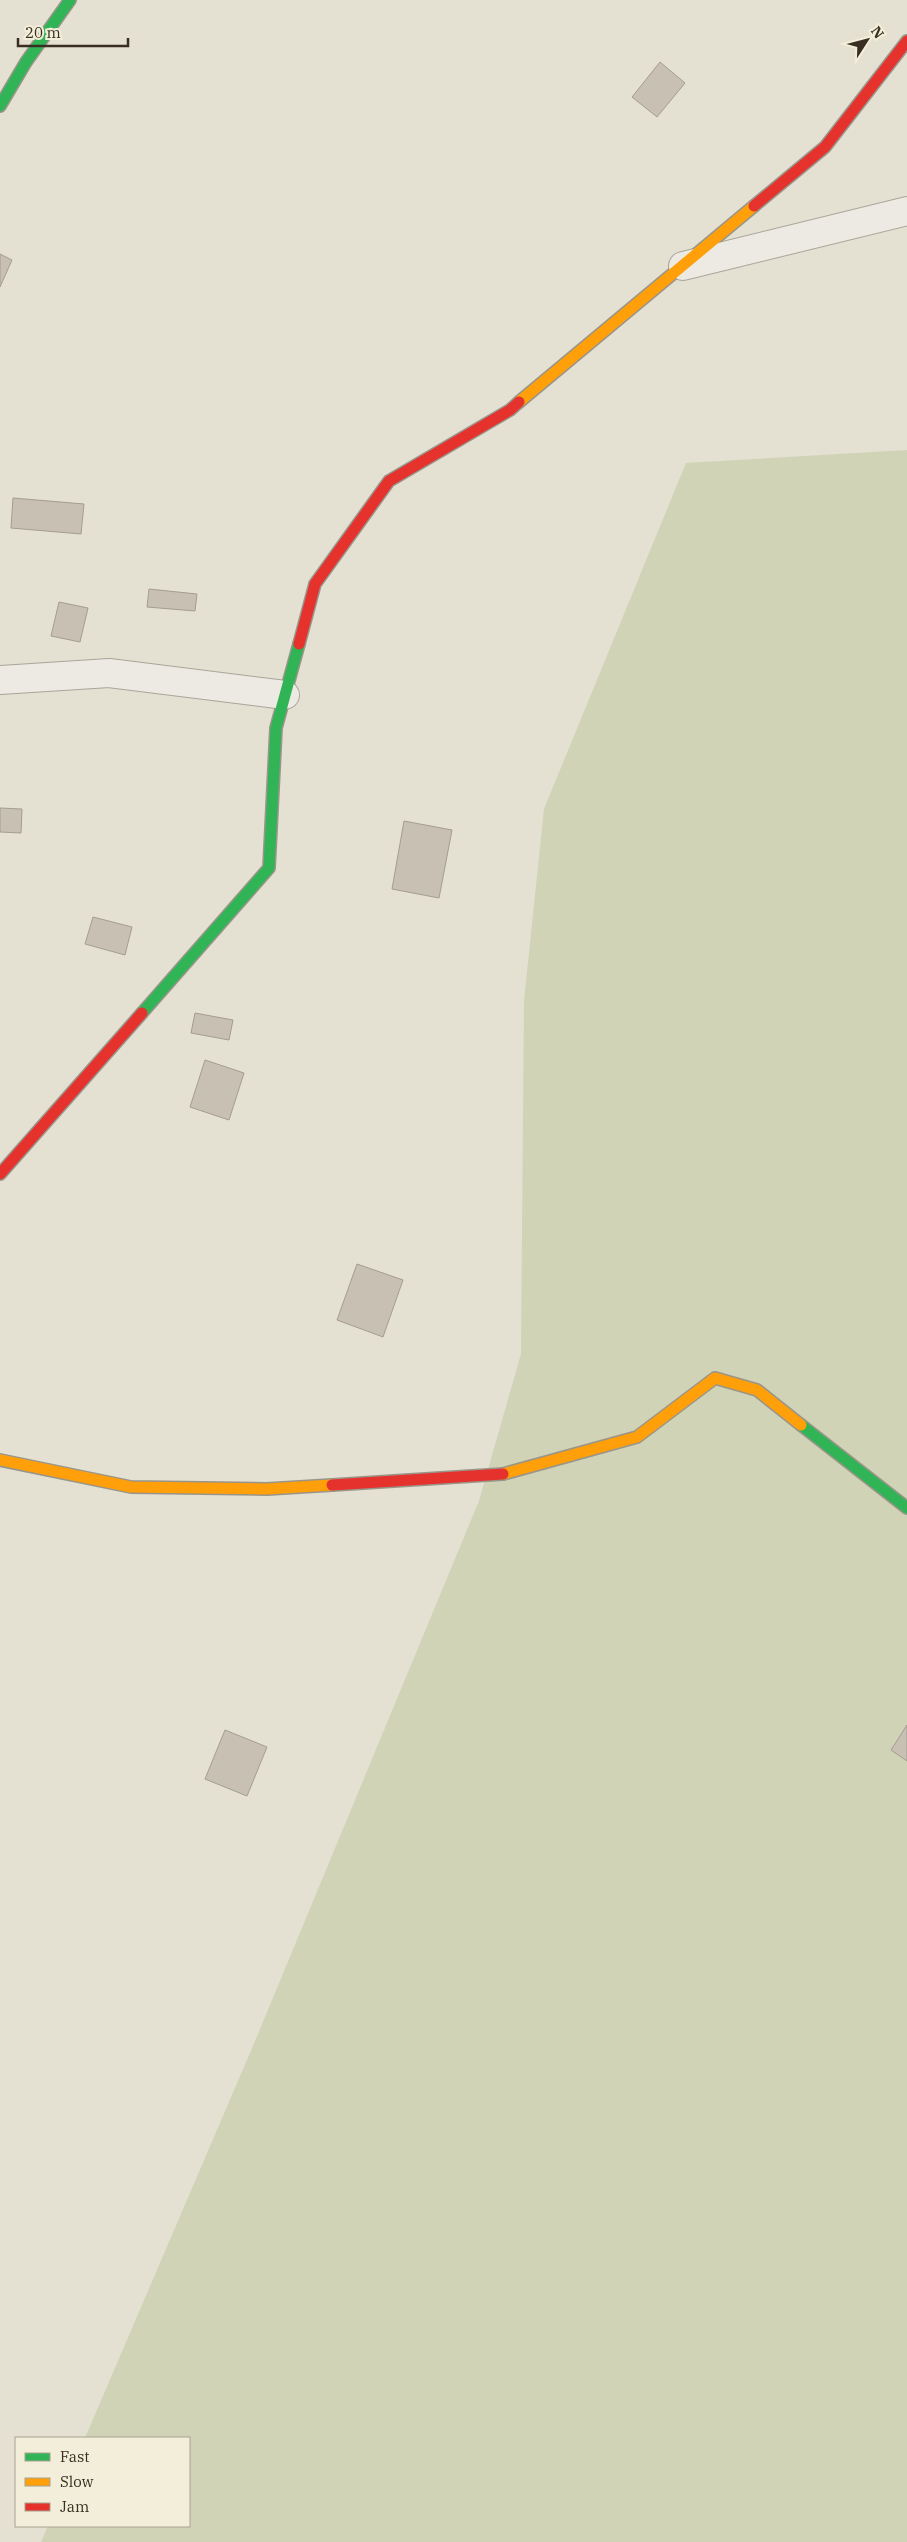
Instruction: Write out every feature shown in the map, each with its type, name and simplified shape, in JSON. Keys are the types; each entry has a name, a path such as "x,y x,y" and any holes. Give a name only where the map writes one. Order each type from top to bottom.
{"street":[{"path":"0,106 26,62 70,0"},
{"path":"0,1174 269,868 276,728 315,584 389,481 510,410 825,148 907,41"},
{"path":"683,266 907,212"},
{"path":"0,680 110,673 285,695"},
{"path":"0,1460 11,1464 131,1487 268,1489 498,1475 637,1437 715,1378 757,1390 907,1508"}],"green space":[{"path":"907,450 907,2542 41,2542 48,2527 190,2527 190,2437 85,2437 253,2046 479,1501 521,1354 524,1001 544,809 686,463"}],"building":[{"path":"660,62 685,83 657,117 632,97"},
{"path":"0,254 12,260 0,287"},
{"path":"13,498 84,504 81,534 11,528"},
{"path":"149,589 197,594 195,611 147,607"},
{"path":"59,602 88,608 80,642 51,636"},
{"path":"0,808 22,809 21,833 0,832"},
{"path":"404,821 452,830 439,898 392,889"},
{"path":"93,917 132,927 125,955 85,944"},
{"path":"195,1013 233,1020 229,1040 191,1033"},
{"path":"205,1060 244,1073 229,1120 190,1107"},
{"path":"357,1264 403,1280 383,1337 337,1320"},
{"path":"907,1725 907,1761 891,1750"},
{"path":"225,1730 267,1747 247,1796 205,1779"}],"traffic: fast":[{"path":"0,106 26,62 70,0"},
{"path":"142,1013 269,868 276,728 299,644"},
{"path":"801,1425 907,1508"}],"traffic: slow":[{"path":"519,402 754,206"},
{"path":"503,1474 637,1437 715,1378 757,1390 801,1425"},
{"path":"0,1460 131,1487 267,1489 332,1485"}],"traffic: jam":[{"path":"754,206 825,147 907,41"},
{"path":"299,644 315,584 389,481 510,410 519,402"},
{"path":"0,1174 142,1013"},
{"path":"332,1485 503,1474"}]}
